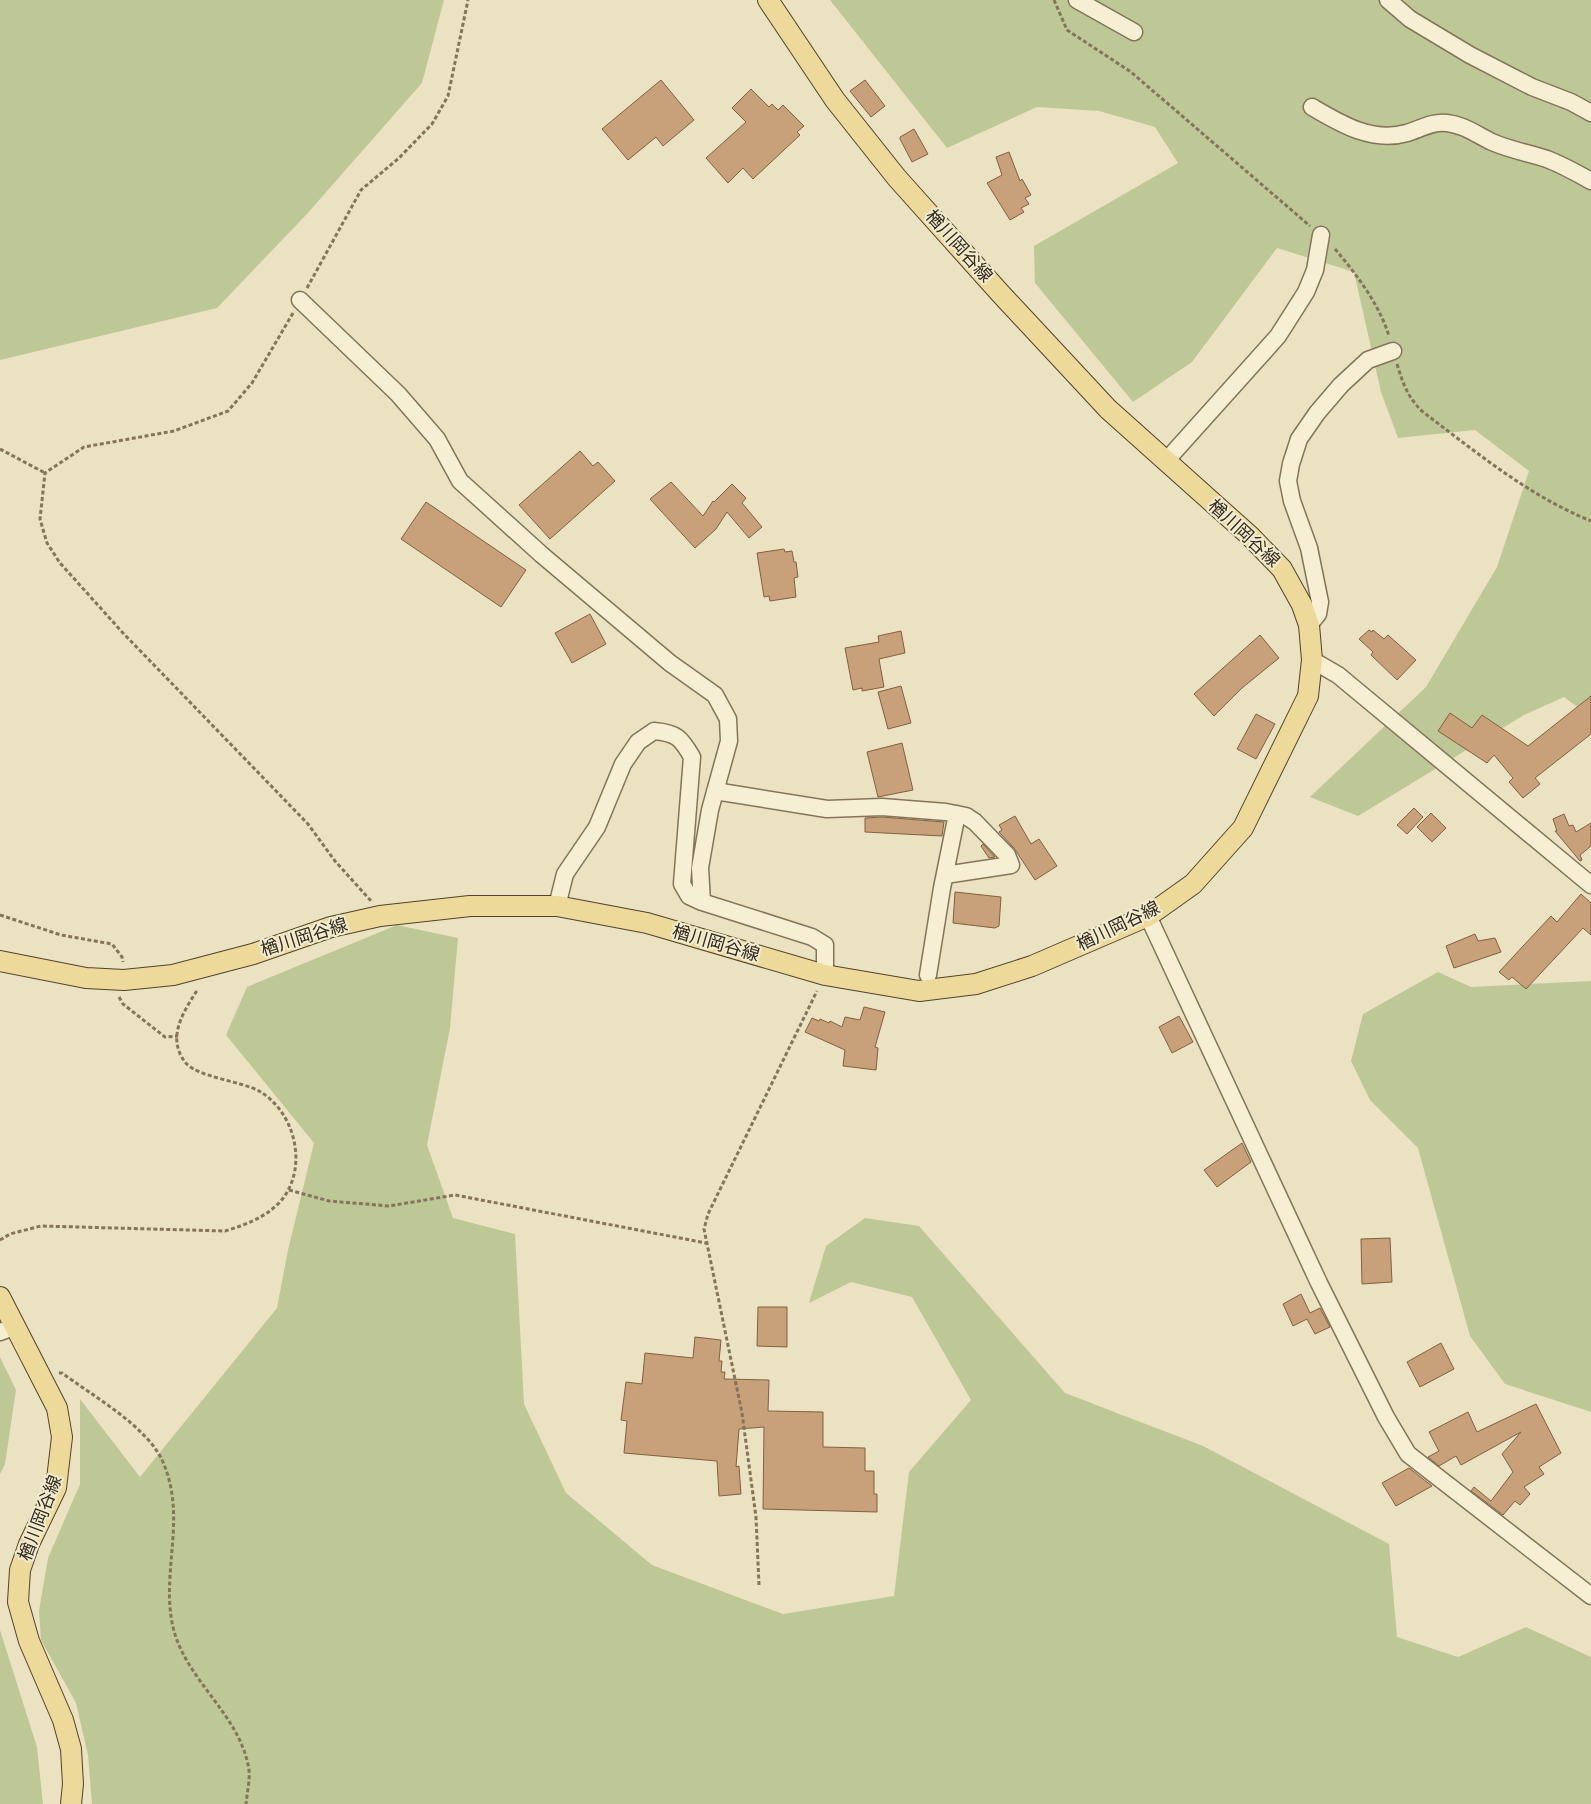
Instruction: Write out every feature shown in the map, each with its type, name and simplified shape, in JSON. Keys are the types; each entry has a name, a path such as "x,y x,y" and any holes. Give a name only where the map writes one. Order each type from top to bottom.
{"main road":[{"name":"楢川岡谷線","path":"0,961 86,978 115,979 173,975 253,954 332,927 380,916 470,906 558,906 647,923 825,975 920,991 976,984 1032,966 1148,916 1193,884 1243,828 1308,696 1312,660 1309,625 1302,605 1282,569 1250,536 1165,462 1108,409 897,178 835,100 768,0"},
{"name":"楢川岡谷線","path":"0,1297 8,1329 41,1373 57,1408 62,1437 60,1468 56,1488 29,1544 20,1570 18,1602 29,1641 63,1720 69,1742 73,1784 71,1804"}],"street":[{"path":"1077,0 1134,32"},
{"path":"1388,0 1410,19 1470,55 1532,87 1591,112"},
{"path":"1312,107 1338,122 1365,133 1379,136 1393,137 1431,124 1445,122 1458,125 1491,142 1548,160 1591,181"},
{"path":"1165,462 1278,336 1306,292 1315,270 1320,235"},
{"path":"300,300 398,394 437,439 460,481 542,555 670,662 715,695 728,719 729,741 715,791 700,868 702,902"},
{"path":"1309,625 1318,614 1320,602 1309,548 1292,501 1288,481 1291,464 1300,439 1317,413 1341,385 1368,360 1394,351"},
{"path":"1312,660 1338,675 1591,885"},
{"path":"558,906 565,874 597,827 624,764 638,742 654,731 672,733 683,742 692,757 682,884 689,896 702,902 812,937 825,945 825,975"},
{"path":"715,791 827,809 882,807 966,816 976,822 1007,855 1011,865 945,874"},
{"path":"928,975 957,814"},
{"path":"1148,916 1319,1282 1386,1417 1408,1454 1591,1596"}],"path":[{"path":"380,916 375,905 334,861 308,824 123,633 60,563 47,543 40,519 46,472 84,447 174,430 228,411 252,383 361,190 399,158 432,124 448,96 468,0"},
{"path":"0,449 46,472"},
{"path":"0,915 61,935 112,944 122,957 115,979 123,1004 165,1036 178,1036"},
{"path":"759,1585 756,1517 742,1413 704,1229 708,1214 825,975"},
{"path":"0,1240 10,1234 41,1226 77,1226 182,1232 225,1231 250,1224 278,1204 288,1190 295,1173 294,1144 285,1119 276,1105 260,1092 244,1084 204,1074 186,1063 178,1046 178,1020 198,989"},
{"path":"288,1190 329,1201 389,1206 455,1194 706,1244"},
{"path":"41,1373 62,1373 140,1431 153,1444 163,1462 174,1501 170,1599 174,1631 189,1663 228,1718 246,1758 249,1772 246,1804"}],"green space":[{"path":"0,0 444,0 422,83 306,215 217,308 0,360"},
{"path":"830,0 1591,0 1591,717 1564,697 1524,715 1358,816 1310,797 1426,687 1497,567 1529,471 1475,430 1398,438 1381,392 1354,272 1277,248 1192,362 1133,402 1035,283 1034,246 1178,163 1155,127 1099,111 1037,107 947,148"},
{"path":"397,925 458,938 450,1028 427,1145 453,1218 515,1234 524,1404 566,1493 652,1565 783,1614 894,1596 909,1472 971,1400 912,1297 851,1282 809,1303 826,1246 865,1218 919,1226 1065,1393 1203,1446 1389,1544 1397,1637 1458,1657 1526,1627 1591,1657 1591,1804 92,1804 88,1755 76,1703 41,1640 39,1611 48,1558 80,1484 80,1399 140,1477 277,1308 288,1250 314,1143 226,1035 247,987"},
{"path":"1438,972 1471,987 1591,981 1591,1412 1505,1384 1470,1336 1418,1148 1370,1100 1351,1061 1363,1014"},
{"path":"0,1357 16,1390 5,1464 0,1474"},
{"path":"0,1630 37,1747 43,1804 0,1804"}],"building":[{"path":"661,80 694,120 663,146 656,137 628,160 602,129"},
{"path":"865,80 885,106 871,117 850,91"},
{"path":"751,89 769,107 772,104 778,110 783,105 804,126 797,132 800,135 753,179 743,168 728,183 706,158 746,122 732,108"},
{"path":"914,129 928,154 912,162 900,137"},
{"path":"1009,152 1020,181 1022,179 1031,195 1025,198 1029,204 1021,208 1024,212 1010,220 987,183 1002,175 996,157"},
{"path":"580,451 593,466 598,462 615,481 550,539 519,505"},
{"path":"671,482 703,516 713,501 732,484 746,498 742,503 762,527 749,538 727,512 716,529 695,548 650,499"},
{"path":"426,502 526,570 501,607 401,539"},
{"path":"784,549 785,552 792,551 794,562 796,562 798,577 794,578 796,597 770,601 769,596 764,597 757,553"},
{"path":"590,614 606,644 572,663 555,633"},
{"path":"1369,630 1372,632 1373,630 1384,639 1388,635 1416,660 1397,680 1371,655 1373,652 1359,639"},
{"path":"901,631 905,653 879,659 884,687 862,691 862,688 853,690 845,648 879,642 878,636"},
{"path":"1260,635 1279,658 1242,688 1214,716 1194,694"},
{"path":"901,686 911,723 888,729 878,692"},
{"path":"1591,696 1591,734 1535,778 1540,784 1523,798 1509,782 1513,778 1494,755 1487,763 1438,731 1450,713 1472,728 1482,715 1528,746"},
{"path":"1256,714 1275,724 1256,759 1237,749"},
{"path":"902,743 913,790 878,797 867,752"},
{"path":"1414,808 1423,817 1407,834 1397,825"},
{"path":"1431,813 1446,828 1432,842 1417,827"},
{"path":"1564,814 1569,826 1573,825 1576,832 1591,823 1591,846 1580,855 1582,860 1580,861 1555,831 1557,831 1553,819"},
{"path":"1015,816 1031,844 1039,839 1057,866 1035,880 1014,848 999,832 1002,830 999,825"},
{"path":"882,817 944,822 942,836 865,832 865,818"},
{"path":"983,844 995,857 989,858 981,846"},
{"path":"955,892 1001,897 999,926 995,928 953,923"},
{"path":"1581,894 1591,903 1591,935 1583,928 1526,989 1512,977 1509,980 1499,972 1551,916 1557,922"},
{"path":"1475,934 1478,941 1495,938 1501,952 1454,968 1446,946"},
{"path":"864,1007 885,1012 875,1047 878,1048 876,1070 843,1066 845,1050 805,1032 812,1018 829,1023 830,1021 842,1027 845,1017 860,1020"},
{"path":"1179,1016 1193,1042 1172,1053 1159,1027"},
{"path":"1242,1143 1251,1162 1217,1187 1204,1170"},
{"path":"1390,1238 1392,1282 1362,1284 1361,1239"},
{"path":"1301,1294 1310,1313 1320,1308 1330,1327 1315,1334 1307,1319 1293,1326 1283,1304"},
{"path":"758,1307 787,1307 787,1347 757,1346"},
{"path":"695,1337 721,1340 719,1361 722,1361 721,1372 725,1372 724,1379 769,1380 768,1411 823,1412 823,1447 865,1448 865,1471 874,1471 874,1494 877,1494 877,1512 763,1509 764,1427 739,1429 736,1467 739,1466 741,1494 719,1496 717,1461 624,1453 627,1421 621,1420 626,1382 642,1384 645,1353 693,1358"},
{"path":"1441,1343 1454,1369 1420,1387 1407,1362"},
{"path":"1536,1404 1561,1453 1539,1467 1544,1474 1524,1487 1530,1494 1520,1505 1515,1501 1503,1515 1471,1491 1474,1487 1491,1501 1513,1472 1502,1454 1521,1432 1461,1465 1456,1456 1439,1466 1428,1457 1439,1451 1429,1432 1468,1412 1477,1432"},
{"path":"1409,1468 1432,1486 1396,1506 1382,1483"}]}
